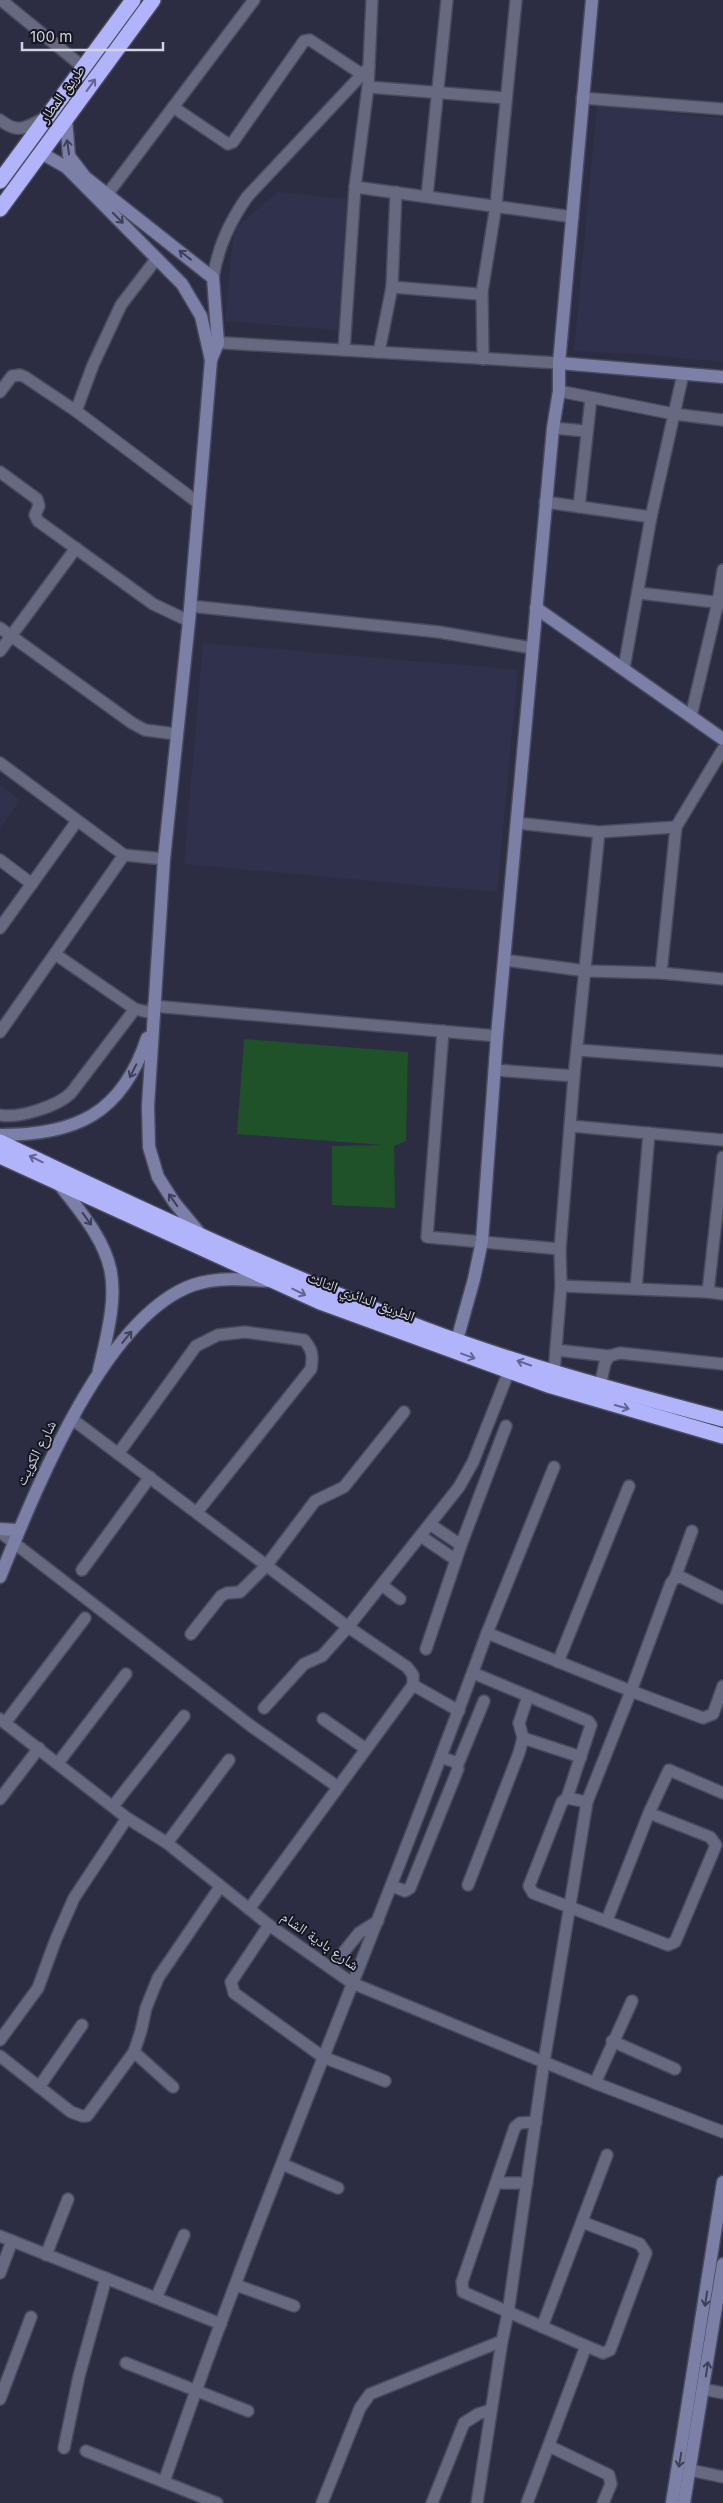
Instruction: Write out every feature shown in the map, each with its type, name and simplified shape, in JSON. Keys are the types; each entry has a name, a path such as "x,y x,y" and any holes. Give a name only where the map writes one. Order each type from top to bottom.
{"highway":[{"name":"طريق المطار","path":"0,181 133,0"},
{"name":"طريق المطار","path":"0,209 153,0"},
{"name":"الطريق الدائري الثالث","path":"0,1142 204,1238 425,1329 554,1374 723,1419"},
{"name":"الطريق الدائري الثالث","path":"0,1156 320,1302 548,1385 723,1436"}],"main road":[{"path":"457,1340 482,1241 504,960 552,428 559,391 558,363 592,0"},
{"path":"66,119 67,148 73,164 192,297 212,342"},
{"path":"41,153 66,167 213,278 211,360 197,502 189,621 164,859 152,1015 148,1106 149,1147 158,1177 174,1202 204,1238"},
{"path":"558,363 723,377"},
{"path":"536,608 723,739"},
{"path":"0,1135 30,1135 54,1132 74,1125 105,1106 129,1078 152,1015"},
{"name":"شارع الكويت","path":"57,1181 96,1232 113,1273 112,1319 98,1376"},
{"name":"شارع الكويت","path":"0,1577 16,1535 47,1466 72,1419 98,1376 144,1317 166,1299 192,1286 209,1281 237,1279 276,1281"},
{"path":"0,1531 16,1535"},
{"path":"684,2503 703,2390 718,2268 723,2182"},
{"path":"672,2503 718,2268"}],"street":[{"path":"1,0 83,67"},
{"path":"105,198 254,0"},
{"path":"344,350 355,187 368,87 365,70 372,0"},
{"path":"427,196 436,93 447,0"},
{"path":"483,359 482,292 496,205 516,0"},
{"path":"173,107 228,144 233,142 304,41 310,40 365,70"},
{"path":"213,278 217,254 224,237 234,216 247,197 365,70"},
{"path":"368,87 506,98"},
{"path":"582,98 723,109"},
{"path":"0,120 11,128 20,129 47,117"},
{"path":"355,187 572,217"},
{"path":"380,352 392,287 396,192"},
{"path":"76,411 93,365 121,305 157,258"},
{"path":"392,287 478,294 482,292"},
{"path":"212,342 558,363"},
{"path":"624,668 639,594 651,517 683,374"},
{"path":"0,392 12,376 20,375 76,411 197,502"},
{"path":"559,391 674,414 723,420"},
{"path":"579,507 591,398"},
{"path":"552,428 586,431"},
{"path":"0,472 40,502 36,518 152,604 189,621"},
{"path":"546,502 651,517"},
{"path":"0,651 76,548"},
{"path":"691,716 721,603 723,570"},
{"path":"639,594 721,603"},
{"path":"190,606 439,632 532,648"},
{"path":"0,628 132,723 145,730 176,734"},
{"path":"661,973 676,827 723,749"},
{"path":"0,763 124,855 164,859"},
{"path":"0,928 78,821"},
{"path":"517,822 599,832 676,827"},
{"path":"554,1374 561,1286 560,1249 574,1076 599,832"},
{"path":"0,1032 124,855"},
{"path":"0,860 32,884"},
{"path":"55,954 135,1009 152,1015 443,1031 498,1036"},
{"path":"504,960 586,971 661,973 723,979"},
{"path":"0,1115 13,1115 62,1102 71,1094 135,1009"},
{"path":"443,1031 427,1237 560,1249"},
{"path":"578,1050 723,1062"},
{"path":"495,1070 574,1076"},
{"path":"571,1126 723,1140"},
{"path":"636,1289 649,1133"},
{"path":"708,1292 723,1157"},
{"path":"561,1286 723,1294"},
{"path":"118,1454 196,1346 218,1336 245,1332 304,1340 311,1348 313,1357 311,1369 197,1512"},
{"path":"556,1350 609,1356 620,1354 723,1364"},
{"path":"600,1386 605,1363 609,1356"},
{"path":"264,1708 304,1664 322,1656 348,1627 422,1537 459,1487 473,1462 509,1371"},
{"path":"191,1634 218,1600 227,1593 240,1592 266,1566 315,1502 344,1486 404,1412"},
{"path":"72,1419 348,1627 407,1667 413,1675 413,1685 249,1909"},
{"path":"426,1650 461,1545 506,1426"},
{"path":"164,2482 195,2390 220,2324 352,1983 442,1758 487,1633 554,1467"},
{"path":"82,1570 150,1477"},
{"path":"558,1662 629,1486"},
{"path":"431,1525 461,1545"},
{"path":"477,2503 508,2313 544,2062 587,1802 692,1532"},
{"path":"16,1535 251,1726 338,1787"},
{"path":"422,1537 456,1560"},
{"path":"675,1578 681,1578 723,1598"},
{"path":"382,1585 400,1599"},
{"path":"2,1721 85,1618"},
{"path":"487,1633 703,1718 713,1714 723,1686"},
{"path":"472,1673 588,1721 590,1725 582,1757 567,1798 562,1802 529,1886 533,1893 668,1945 675,1942 716,1845 710,1838 649,1813"},
{"path":"58,1763 126,1674"},
{"path":"413,1685 458,1711"},
{"path":"468,1885 519,1753 523,1738 519,1723 528,1696"},
{"path":"392,1886 404,1891 410,1888 484,1701"},
{"path":"113,1806 184,1716"},
{"path":"323,1719 366,1749"},
{"name":"شارع بادية الشام","path":"2,1721 128,1818 167,1843 269,1924 352,1983 544,2062 723,2132"},
{"path":"523,1738 582,1757"},
{"path":"0,1799 39,1748"},
{"path":"442,1758 458,1764"},
{"path":"167,1843 229,1760"},
{"path":"606,1920 668,1770 723,1793"},
{"path":"567,1798 587,1802"},
{"path":"0,2040 38,1988 74,1898 128,1818"},
{"path":"0,2056 71,2112 87,2116 134,2052 140,2037 146,2008 158,1978 220,1887"},
{"path":"331,1968 359,1933 378,1920"},
{"path":"269,1924 231,1982 234,1992 323,2057 385,2081"},
{"path":"595,2082 632,2001"},
{"path":"39,2087 82,2025"},
{"path":"612,2042 675,2069"},
{"path":"134,2052 173,2087"},
{"path":"536,2122 520,2123 515,2127 461,2286 464,2295 586,2346 603,2352 612,2348 646,2253 640,2244 582,2222"},
{"path":"542,2327 607,2155"},
{"path":"282,2164 338,2188"},
{"path":"496,2183 527,2183"},
{"path":"46,2254 68,2199"},
{"path":"156,2298 184,2235"},
{"path":"0,2236 220,2324"},
{"path":"0,2273 12,2241"},
{"path":"64,2448 79,2376 106,2278"},
{"path":"236,2285 294,2306"},
{"path":"0,2399 31,2318"},
{"path":"322,2503 360,2408 370,2394 502,2341"},
{"path":"527,2503 586,2346"},
{"path":"126,2363 248,2411"},
{"path":"703,2390 723,2392"},
{"path":"432,2503 464,2423 478,2414 491,2410"},
{"path":"550,2446 606,2472 611,2478 611,2484 603,2503"},
{"path":"86,2451 217,2503"},
{"path":"690,2470 723,2477"}],"shaded area":[{"path":"597,105 723,118 723,362 642,354 574,351"},
{"path":"278,192 347,199 338,330 225,321 234,229"},
{"path":"203,643 518,670 497,892 184,864"},
{"path":"0,785 20,800 0,828"}],"green space":[{"path":"244,1039 408,1052 406,1141 394,1146 395,1208 332,1205 332,1146 384,1145 237,1134"}]}
